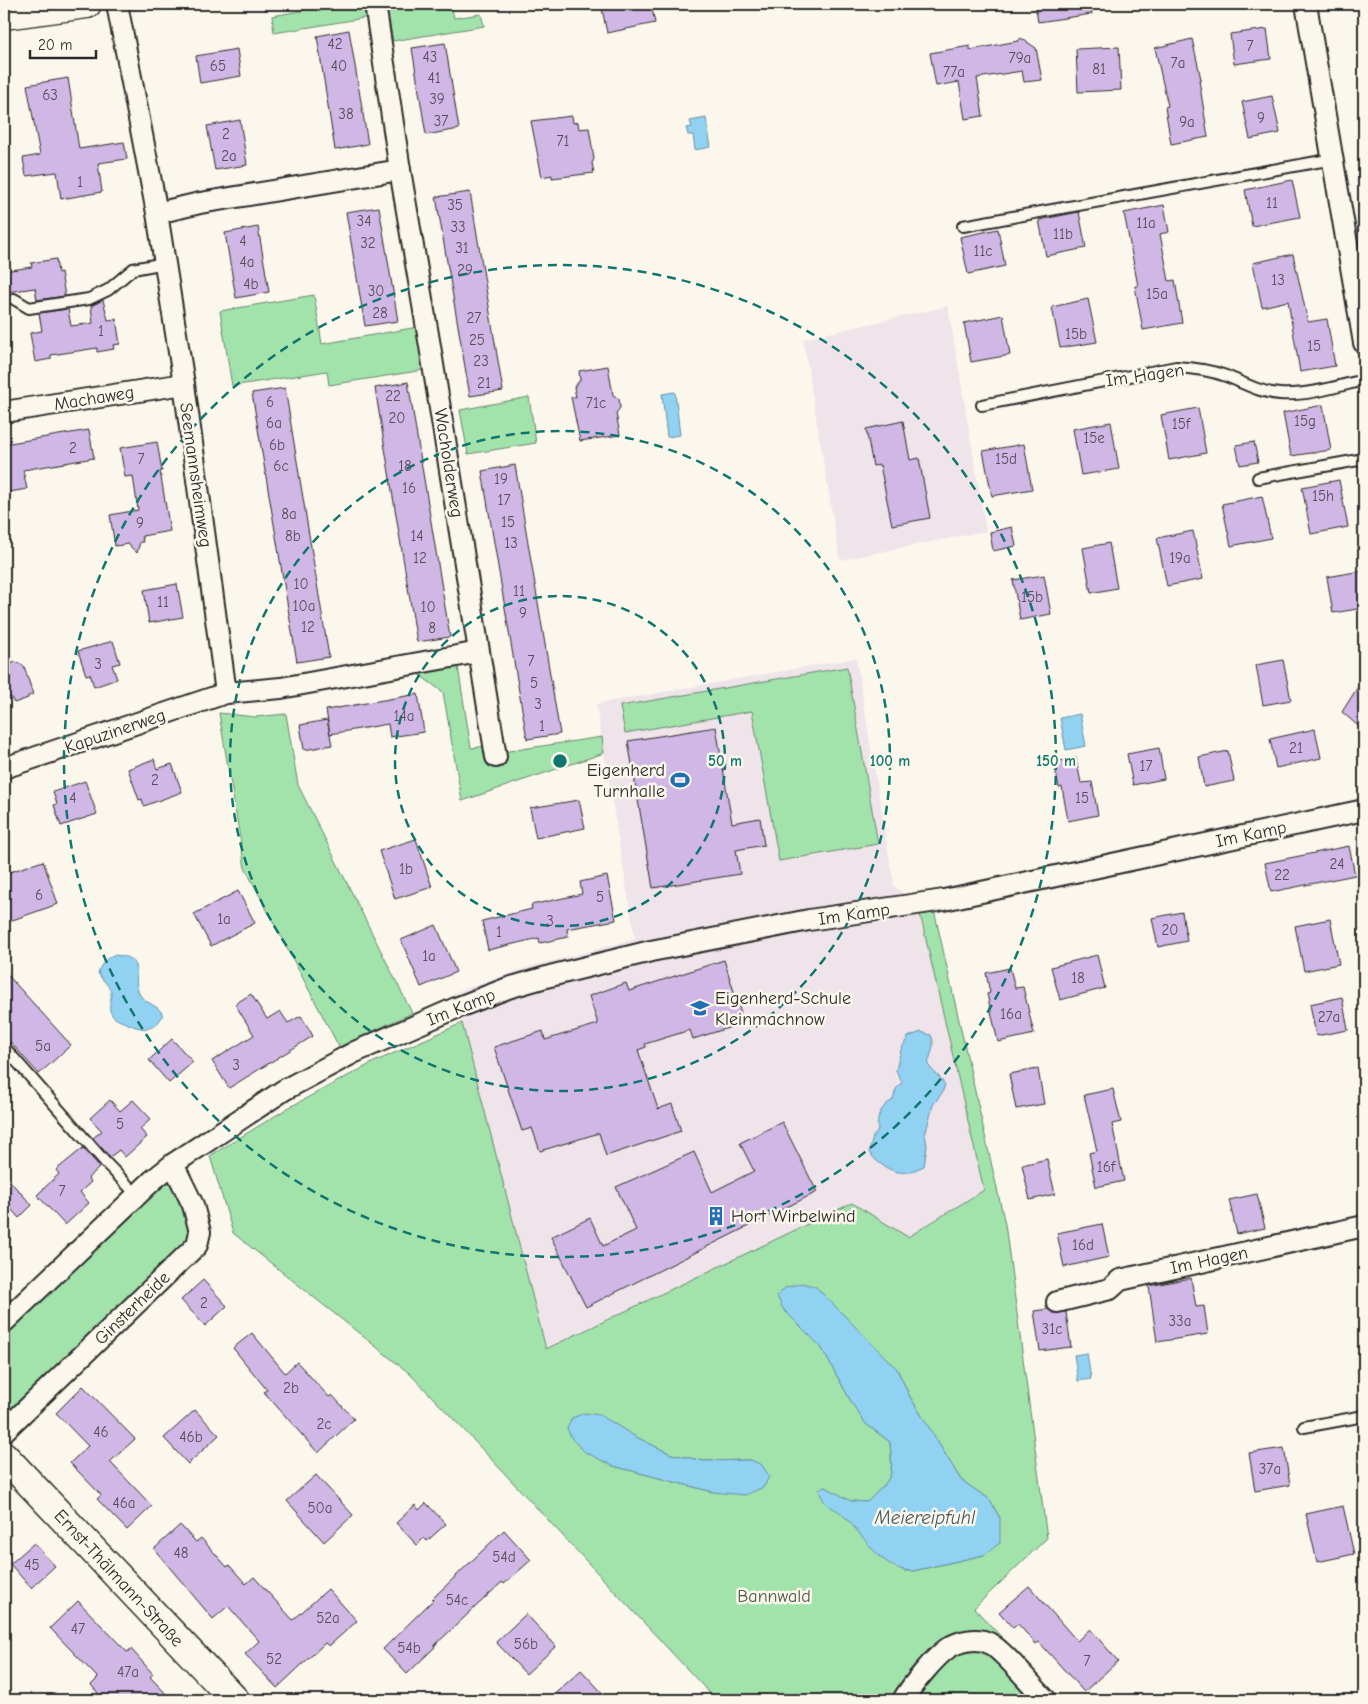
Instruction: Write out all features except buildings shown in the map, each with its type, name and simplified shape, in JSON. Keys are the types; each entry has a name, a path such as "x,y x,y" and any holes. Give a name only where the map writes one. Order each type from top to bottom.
{"street":[{"path":"4,15 87,4"},
{"name":"Seemannsheimweg","path":"117,4 165,263 184,384 226,693"},
{"name":"Wacholderweg","path":"375,4 400,170 496,756"},
{"path":"1306,4 1364,343"},
{"path":"157,213 200,203 400,170"},
{"name":"Machaweg","path":"4,412 184,384"},
{"path":"226,693 281,688 479,652"},
{"name":"Kapuzinerweg","path":"4,768 226,693"},
{"name":"Im Kamp","path":"173,1164 284,1090 355,1052 456,1008 508,988 651,951 810,920 944,900 1364,810"},
{"path":"4,1322 137,1195 173,1164"},
{"name":"Ginsterheide","path":"4,1431 197,1245 200,1232 193,1205 173,1164"},
{"name":"Im Hagen","path":"1057,1302 1110,1289 1120,1280 1364,1226"},
{"name":"Ernst-Thälmann-Straße","path":"4,1456 235,1700"},
{"path":"903,1700 932,1664 947,1649 959,1642 976,1640 988,1643 1000,1652 1046,1700"}],"lane":[{"path":"963,226 1333,159"},
{"path":"14,300 29,308 89,299 108,290 133,269 165,263"},
{"name":"Im Hagen","path":"982,405 1176,367 1197,369 1224,376 1261,391 1280,394 1298,394 1364,380"},
{"path":"1258,478 1364,459"},
{"path":"4,1047 105,1162 137,1195"},
{"path":"1304,1427 1364,1416"}],"shaded area":[{"path":"948,306 986,531 840,560 803,339"},
{"name":"Eigenherd-Schule Kleinmachnow","path":"856,658 894,886 918,905 984,1190 907,1237 852,1203 546,1349 453,993 529,967 635,939 596,704"}],"green space":[{"path":"340,4 451,4 454,18 481,14 484,26 393,41 388,14 274,33 272,16"},
{"path":"314,295 322,344 418,327 424,370 329,385 327,371 232,386 220,311"},
{"path":"529,397 536,443 468,454 460,410"},
{"path":"458,667 471,748 487,746 489,754 602,737 604,753 462,801 443,692 418,674"},
{"path":"847,667 878,844 779,861 752,711 625,733 620,706"},
{"path":"219,713 255,717 286,714 298,785 412,1013 339,1047 245,868"},
{"name":"Bannwald","path":"932,901 1005,1224 1047,1538 974,1608 1061,1700 716,1700 409,1373 233,1233 210,1156 288,1108 374,1062 462,1023 546,1349 852,1203 908,1237 984,1190 918,905","holes":["783,1309 897,1369 909,1395 961,1480 989,1499 1000,1518 984,1555 913,1571 904,1571 843,1514 851,1501 867,1502 887,1481 891,1470 890,1442 866,1424 853,1405 821,1347","636,1437 671,1454 704,1461 751,1460 713,1492 613,1466"]},
{"path":"173,1164 200,1232 4,1431 4,1322"}],"water":[{"path":"706,118 711,147 695,150 693,135 688,135 686,128 692,127 690,121"},
{"path":"675,392 680,435 667,437 662,394"},
{"path":"1080,714 1086,746 1066,750 1060,718"},
{"path":"113,955 131,959 136,969 137,989 140,995 158,1008 163,1015 156,1025 142,1028 117,1019 110,1012 111,992 98,973 104,962"},
{"path":"921,1032 931,1035 933,1046 928,1065 945,1085 942,1093 933,1105 925,1135 927,1145 924,1166 908,1172 897,1172 881,1164 869,1152 873,1137 878,1130 880,1112 885,1105 893,1100 896,1089 902,1083 896,1070 901,1050 908,1037"},
{"name":"Meiereipfuhl","path":"802,1283 816,1287 897,1369 909,1395 961,1480 989,1499 1000,1518 1000,1543 984,1555 913,1571 902,1570 875,1552 841,1513 824,1501 819,1490 824,1486 851,1501 867,1502 890,1476 890,1442 866,1424 853,1405 821,1347 783,1309 777,1296 785,1288"},
{"path":"1087,1353 1091,1379 1078,1381 1074,1355"},
{"path":"585,1413 600,1415 636,1437 671,1454 704,1461 751,1460 762,1465 769,1476 764,1487 745,1495 713,1492 613,1466 585,1452 572,1439 567,1429 572,1418"}],"place":[{"name":"Eigenherd Turnhalle","path":"680,780"},
{"name":"Eigenherd-Schule Kleinmachnow","path":"700,1008"},
{"name":"Hort Wirbelwind","path":"716,1216"}]}
